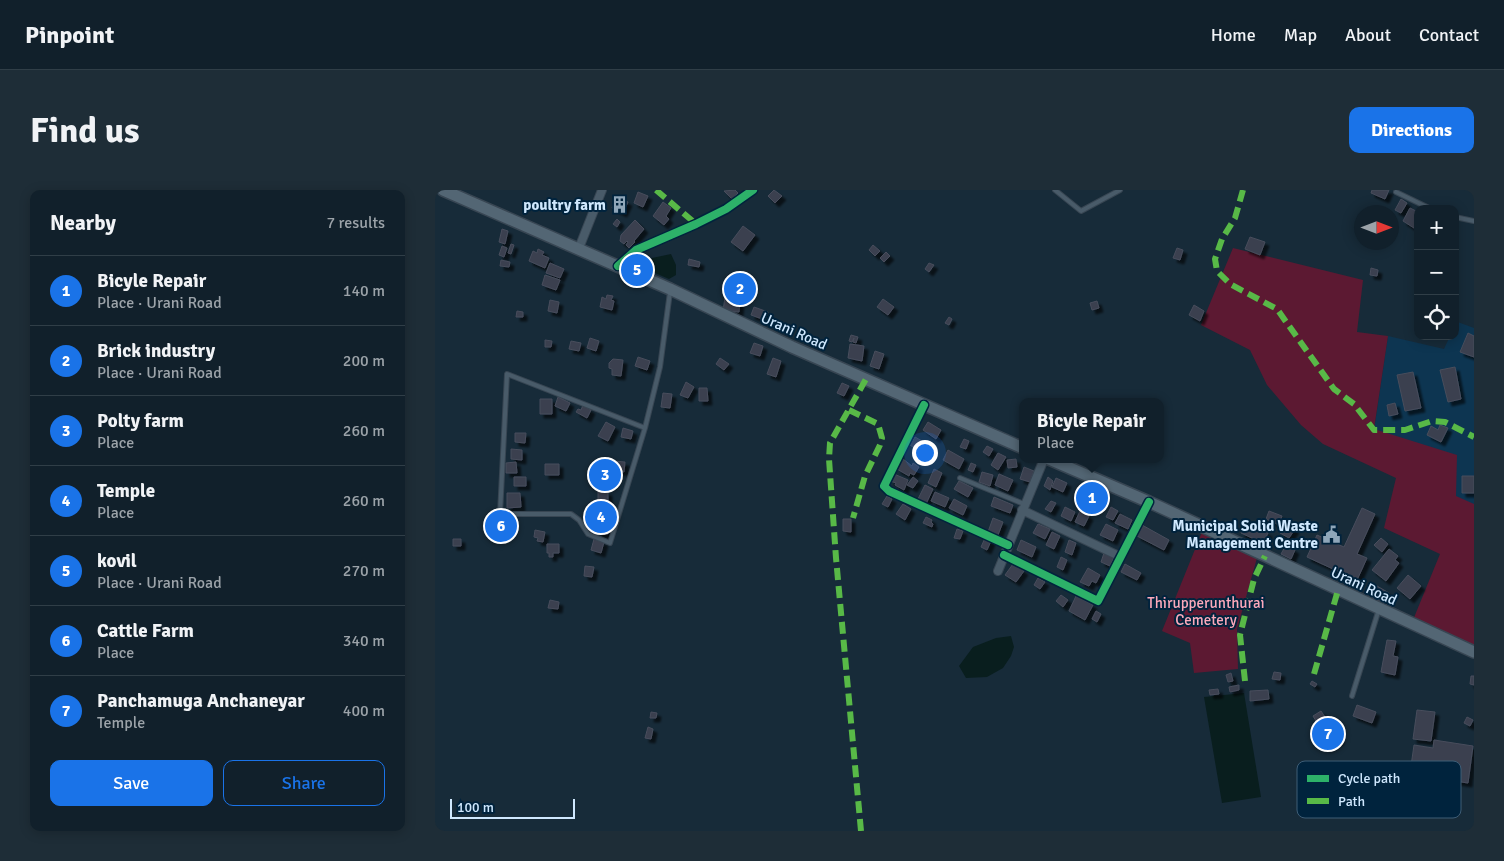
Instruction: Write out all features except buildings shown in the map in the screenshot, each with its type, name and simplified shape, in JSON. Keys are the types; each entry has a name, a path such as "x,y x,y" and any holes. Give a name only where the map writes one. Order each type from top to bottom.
{"main road":[{"name":"Urani Road","path":"443,190 579,248 671,289 792,347 1019,446"},
{"name":"Urani Road","path":"1058,463 1149,502 1474,652"}],"street":[{"path":"579,248 602,190"},
{"path":"618,266 636,250 726,209 753,190"},
{"path":"924,405 884,486 889,492 1008,545"},
{"path":"998,571 1042,463"},
{"path":"1004,555 1098,601 1149,502"},
{"path":"1023,507 1121,557"}],"lane":[{"path":"1055,190 1081,211 1120,190"},
{"path":"1396,192 1423,205"},
{"path":"1459,218 1474,221"},
{"path":"645,428 507,374 500,514 571,514 579,520 588,534 610,543 645,428 660,367 671,289"},
{"path":"960,478 1023,507"},
{"path":"1353,696 1379,609"}],"shaded area":[{"path":"671,254 676,265 676,275 669,279 655,273 651,263 652,258"},
{"path":"1459,322 1474,328 1474,527 1374,430 1388,336 1444,349 1448,340 1459,340"},
{"path":"1011,636 1014,647 1011,656 1003,668 987,677 966,678 959,666 973,647 996,638"},
{"path":"1244,693 1261,797 1222,803 1204,697"}],"green space":[{"path":"1233,248 1363,280 1357,332 1388,336 1374,429 1457,455 1456,496 1474,504 1474,646 1413,620 1440,554 1384,528 1396,478 1323,444 1301,425 1267,385 1250,350 1201,325"},
{"name":"Thirupperunthurai Cemetery","path":"1202,532 1257,558 1237,629 1238,669 1194,673 1190,643 1162,631"}],"marked path":[{"path":"656,190 696,224"},
{"path":"1243,190 1235,218 1222,239 1215,259 1217,271 1230,284 1277,309 1334,389 1354,404 1374,430 1405,430 1432,421 1445,422 1474,437"},
{"path":"861,831 836,558 829,459 830,443 866,379"},
{"path":"849,410 878,424 882,438 865,476 853,518"},
{"path":"1245,681 1240,635 1254,579 1265,556"},
{"path":"1314,674 1338,590"}],"cycle path":[{"path":"618,266 636,250 726,209 753,190"},
{"path":"924,405 884,486 889,491 1008,545"},
{"path":"1004,555 1098,601 1149,502"}],"place":[{"name":"poultry farm","path":"620,205"},
{"name":"kovil","path":"637,270"},
{"name":"Brick industry","path":"740,289"},
{"name":"Polty farm","path":"605,475"},
{"name":"Bicyle Repair","path":"1092,498"},
{"name":"Temple","path":"601,517"},
{"name":"Cattle Farm","path":"501,526"},
{"name":"Municipal Solid Waste Management Centre","path":"1332,535"},
{"name":"Panchamuga Anchaneyar","path":"1328,734"}]}
